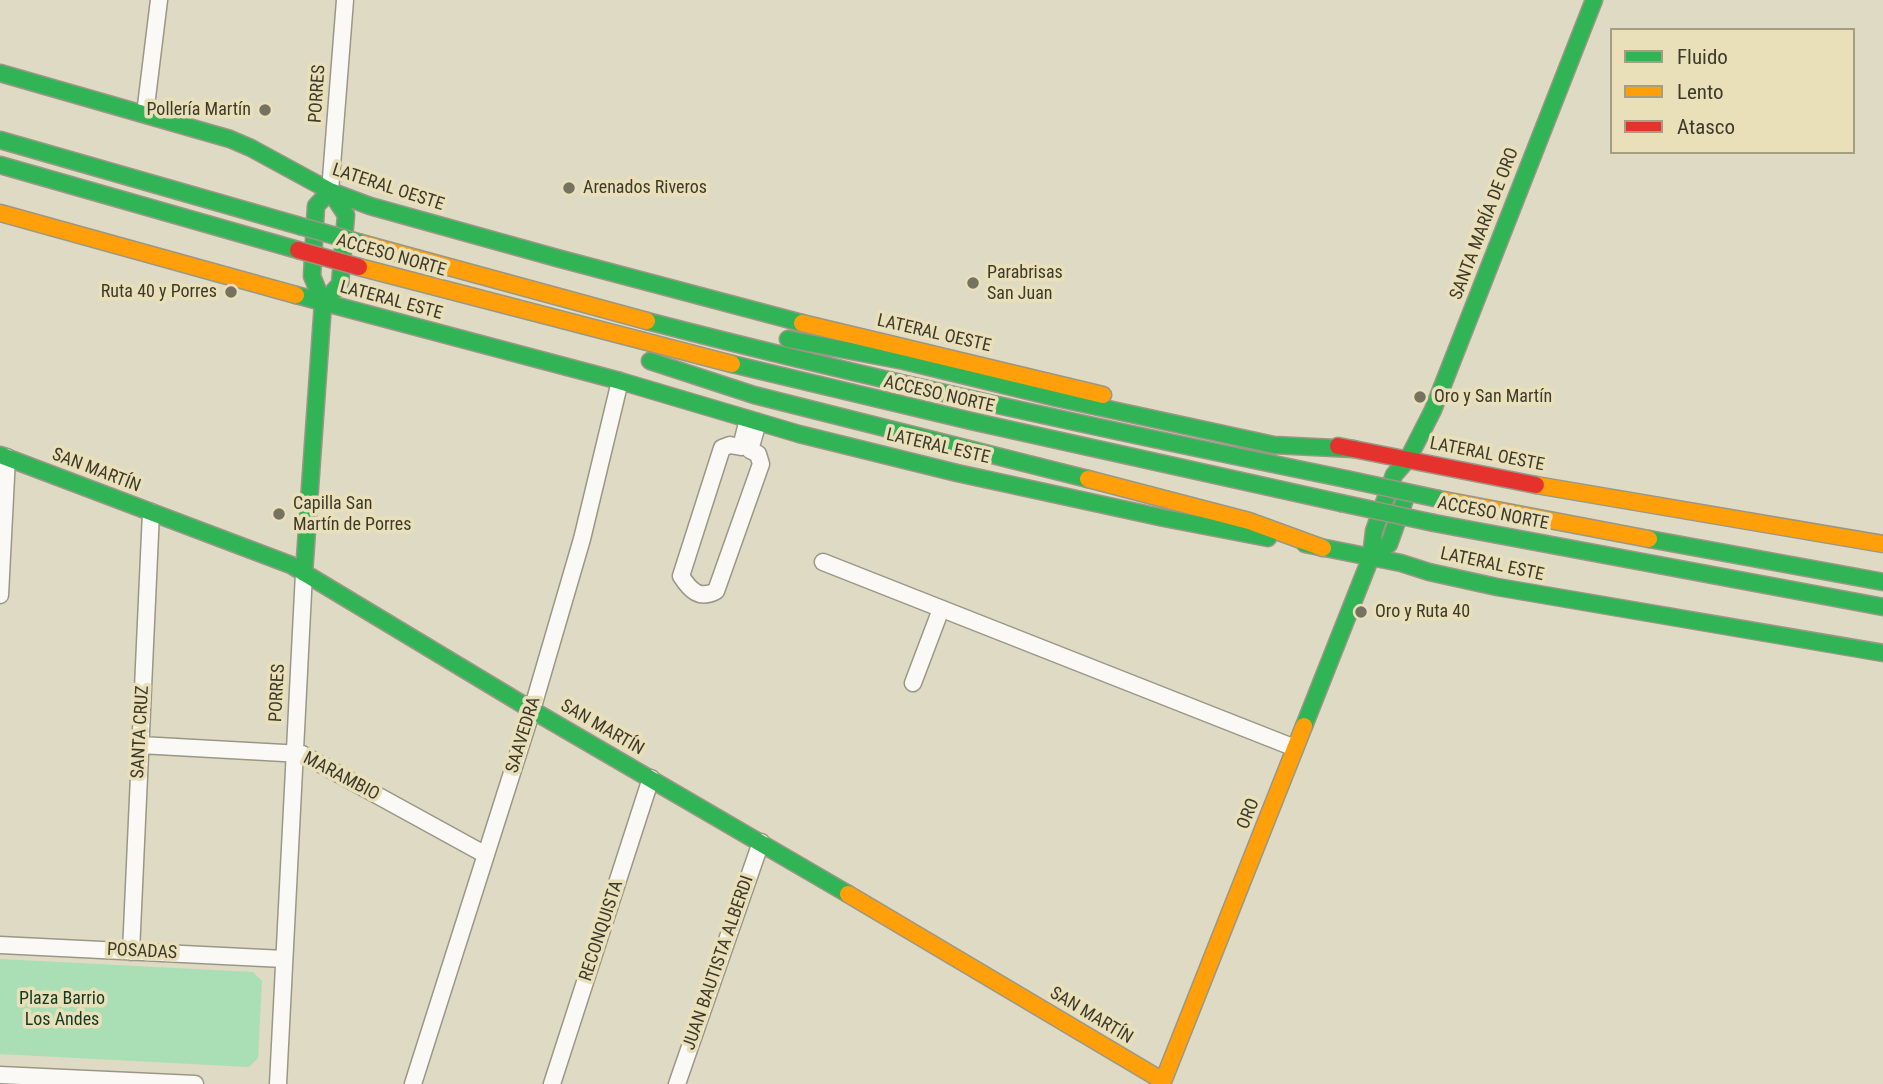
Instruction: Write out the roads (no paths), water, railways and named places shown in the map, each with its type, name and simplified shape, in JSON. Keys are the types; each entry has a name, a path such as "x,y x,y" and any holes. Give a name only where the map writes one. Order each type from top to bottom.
{"main road":[{"name":"SANTA MARÍA DE ORO","path":"1408,460 1433,410 1594,0"},
{"name":"LATERAL OESTE","path":"0,73 242,144 330,191 370,206 639,280 873,340 1199,418 1587,494 1883,544"},
{"name":"ACCESO NORTE","path":"0,141 361,243 738,345 837,369 1169,443 1439,499 1883,582"},
{"name":"ACCESO NORTE","path":"0,165 472,298 829,389 1163,466 1433,523 1883,607"},
{"name":"PORRES","path":"304,573 323,303 312,276 316,206 330,191 346,215 340,284 323,303"},
{"name":"LATERAL ESTE","path":"0,212 323,303 620,381 799,434 957,473 1164,519 1370,557 1497,587 1883,653"},
{"path":"556,295 904,360 1056,398 1274,445 1354,449"},
{"path":"472,298 631,355 754,395 1209,510 1323,548"},
{"name":"SAN MARTÍN","path":"4,456 291,565 1163,1083"},
{"name":"ORO","path":"1163,1083 1370,557 1374,531 1394,475 1408,460"}],"street":[{"path":"145,114 159,0"},
{"name":"PORRES","path":"330,191 345,0"},
{"name":"SAAVEDRA","path":"413,1084 532,710 582,539 620,381"},
{"path":"753,420 750,450 758,454 761,464 716,591 702,595 690,589 681,576 722,448 730,445 741,447 753,420"},
{"path":"0,595 4,456"},
{"name":"SANTA CRUZ","path":"131,952 151,512"},
{"path":"823,562 1295,748"},
{"name":"PORRES","path":"278,1084 304,573"},
{"path":"913,683 941,609"},
{"name":"MARAMBIO","path":"140,745 302,754 486,855"},
{"name":"RECONQUISTA","path":"552,1084 651,778"},
{"name":"JUAN BAUTISTA ALBERDI","path":"677,1084 761,842"},
{"name":"POSADAS","path":"0,945 284,960"},
{"path":"0,1076 195,1084"}],"place":[{"name":"Pollería Martín","path":"265,110"},
{"name":"Arenados Riveros","path":"569,188"},
{"name":"Parabrisas San Juan","path":"973,283"},
{"name":"Ruta 40 y Porres","path":"231,292"},
{"name":"Oro y San Martín","path":"1420,397"},
{"name":"Capilla San Martín de Porres","path":"279,514"},
{"name":"Oro y Ruta 40","path":"1361,612"}],"park label":[{"name":"Plaza Barrio Los Andes","path":"62,1009"}]}
